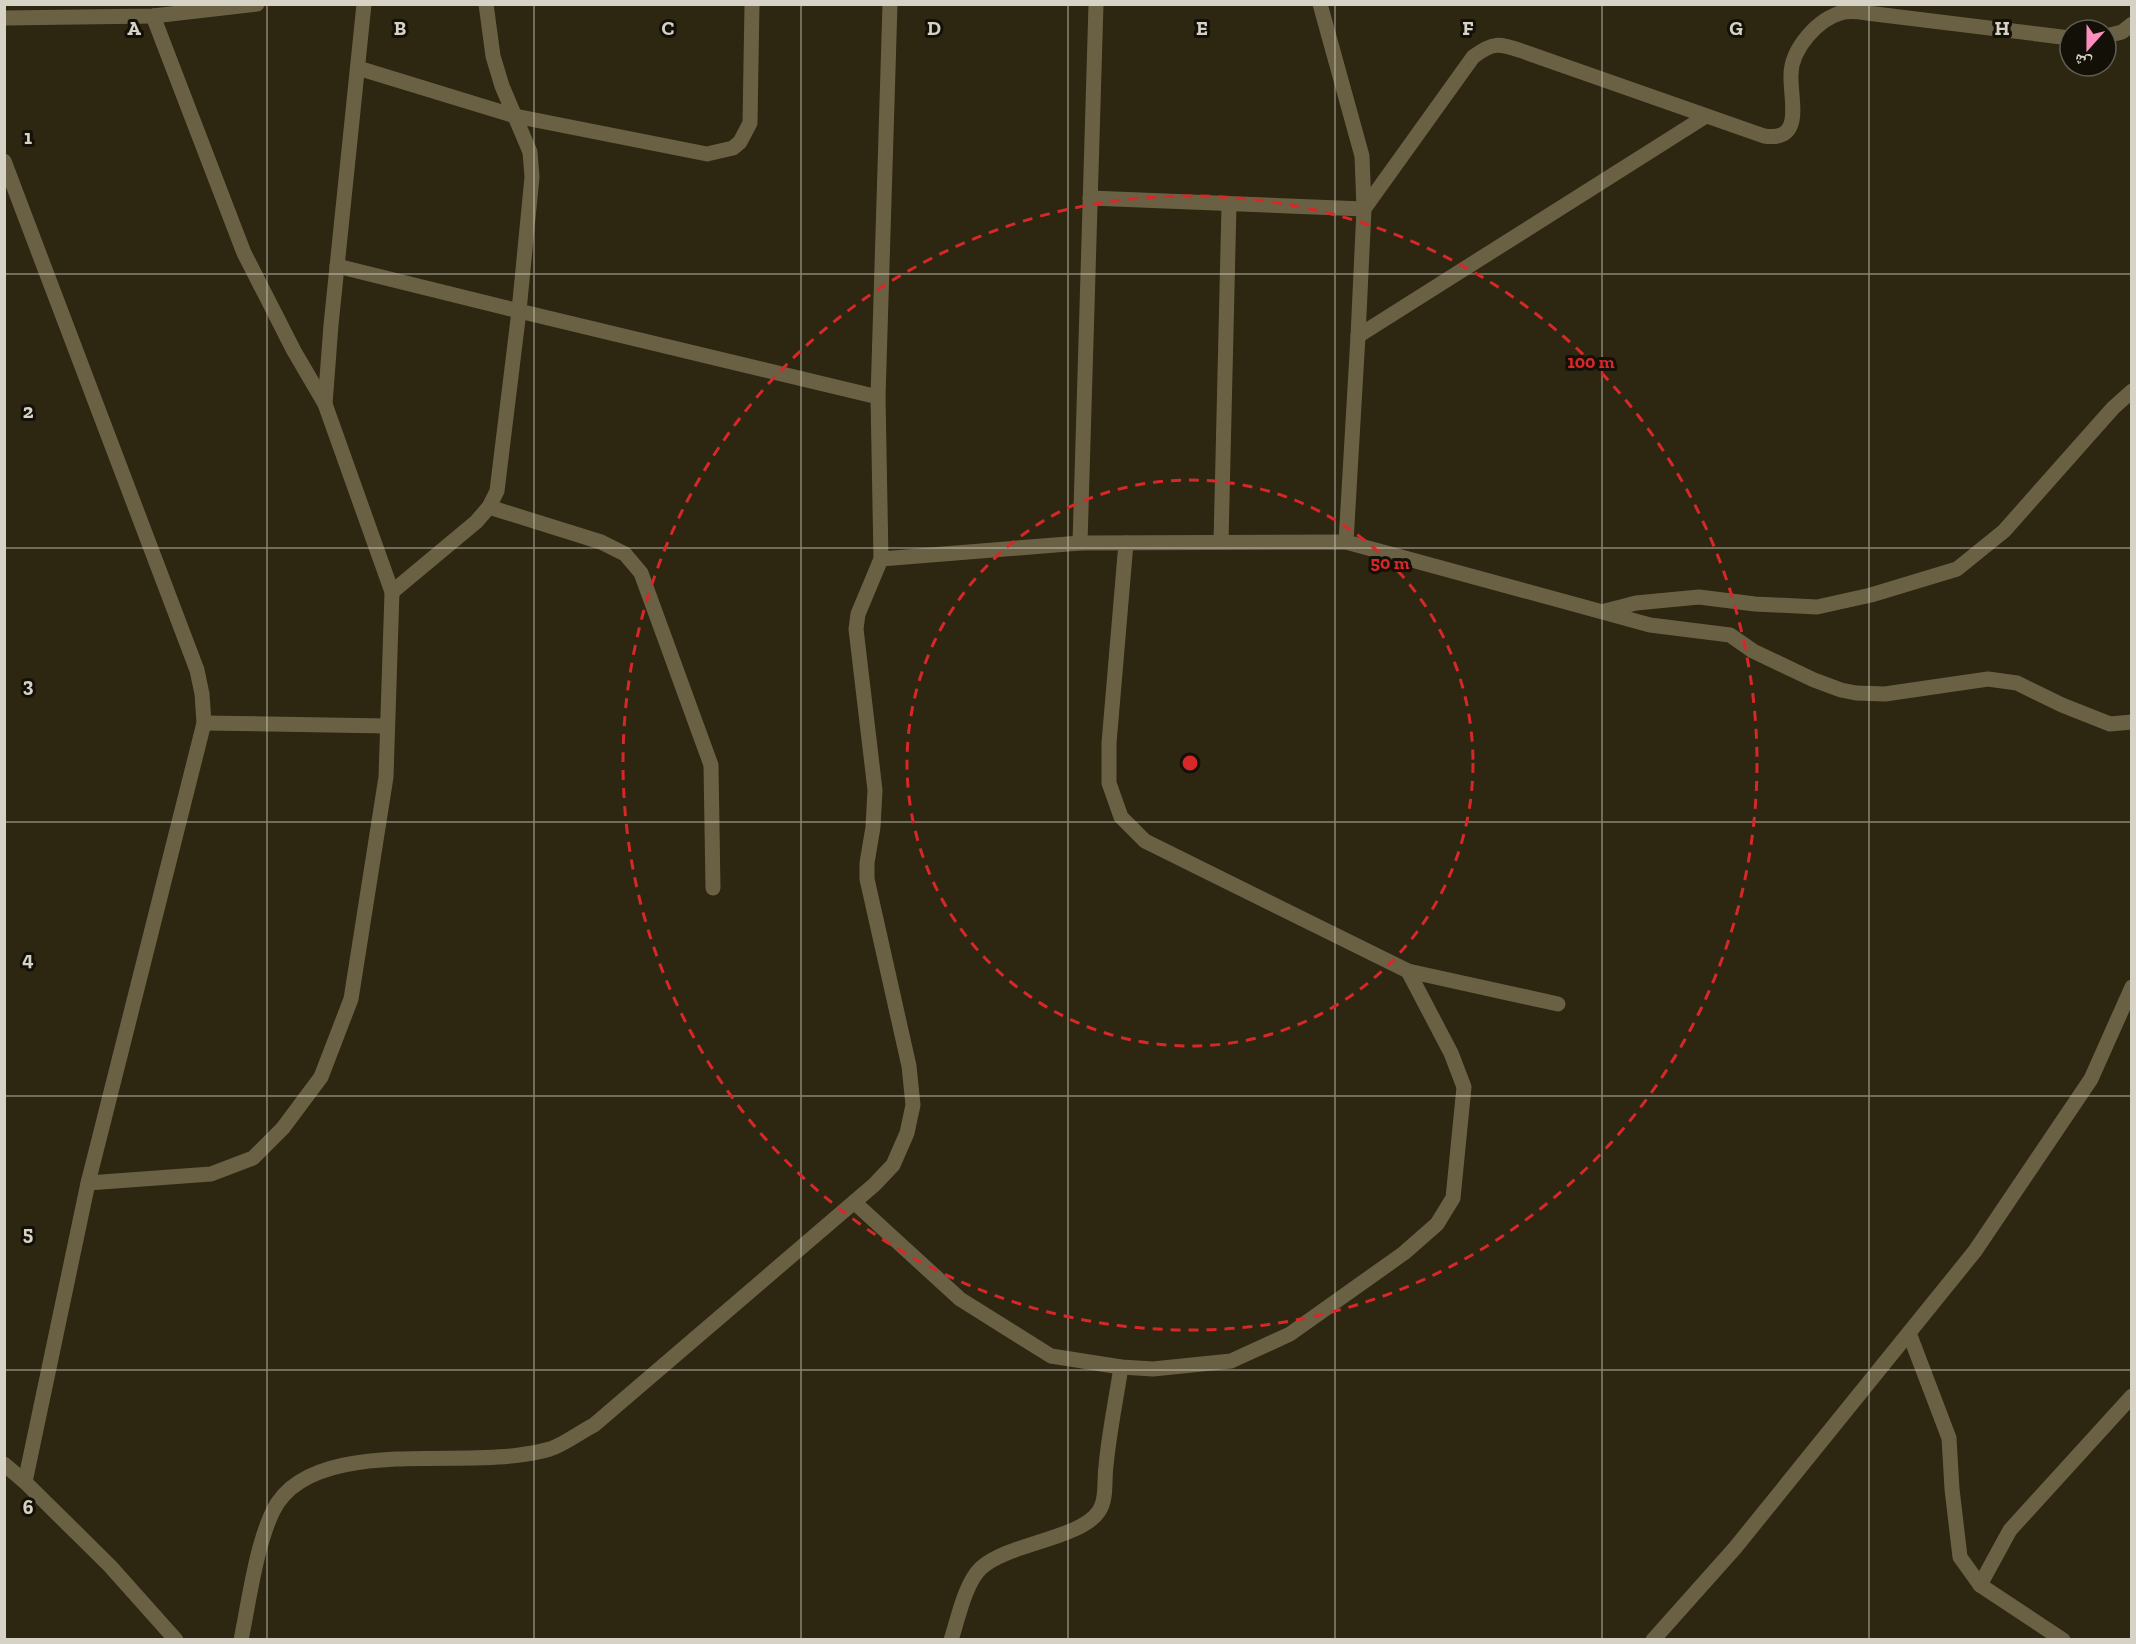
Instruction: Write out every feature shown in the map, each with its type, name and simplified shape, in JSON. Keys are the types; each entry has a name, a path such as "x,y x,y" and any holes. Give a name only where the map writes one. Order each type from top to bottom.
{"street":[{"path":"4,18 153,16 257,4"},
{"path":"325,404 364,4"},
{"path":"392,592 476,522 489,507 497,491 519,311 532,177 530,152 502,86 493,56 486,4"},
{"path":"358,68 515,116 707,154 733,148 740,142 750,123 752,4"},
{"path":"242,1640 259,1554 273,1511 287,1490 320,1471 358,1462 517,1456 551,1449 594,1425 854,1202 893,1165 907,1133 913,1105 909,1066 867,879 875,790 856,629 858,614 881,560 878,397 890,4"},
{"path":"1080,543 1096,4"},
{"path":"1320,4 1362,156 1364,209 1346,542"},
{"path":"1364,209 1473,57 1489,45 1501,44 1775,138 1783,135 1790,127 1794,117 1791,74 1793,57 1812,32 1828,18 1845,12 1867,13 2058,37"},
{"path":"88,1183 211,1174 253,1158 284,1128 321,1077 351,999 386,777 392,592 325,404 294,351 244,254 153,16"},
{"path":"2118,33 2132,24"},
{"path":"1358,336 1706,116"},
{"path":"4,161 197,670 202,694 204,723 88,1183 25,1482"},
{"path":"1090,198 1364,209"},
{"path":"1221,542 1229,205"},
{"path":"338,266 878,397"},
{"path":"1602,612 1636,603 1699,597 1755,604 1816,607 1871,595 1957,569 2004,531 2113,408 2132,391"},
{"path":"489,507 601,542 625,554 641,573 711,765 713,888"},
{"path":"881,560 1080,543 1346,542 1650,625 1730,635 1753,651 1841,690 1885,694 1988,679 2017,683 2062,705 2110,724 2132,722"},
{"path":"1126,543 1109,743 1109,783 1121,817 1145,841 1408,970 1558,1004"},
{"path":"204,723 387,726"},
{"path":"854,1202 960,1299 1051,1356 1120,1367 1153,1369 1230,1361 1290,1334 1404,1254 1437,1224 1454,1197 1464,1087 1451,1053 1408,970"},
{"path":"1653,1640 1735,1548 1975,1251 2091,1078 2132,987"},
{"path":"1909,1333 1949,1438 1960,1557 1980,1585 2063,1640"},
{"path":"951,1640 970,1585 981,1569 1002,1555 1085,1525 1099,1511 1104,1496 1120,1367"},
{"path":"1980,1585 2010,1530 2132,1396"},
{"path":"4,1464 110,1566 176,1640"}]}
